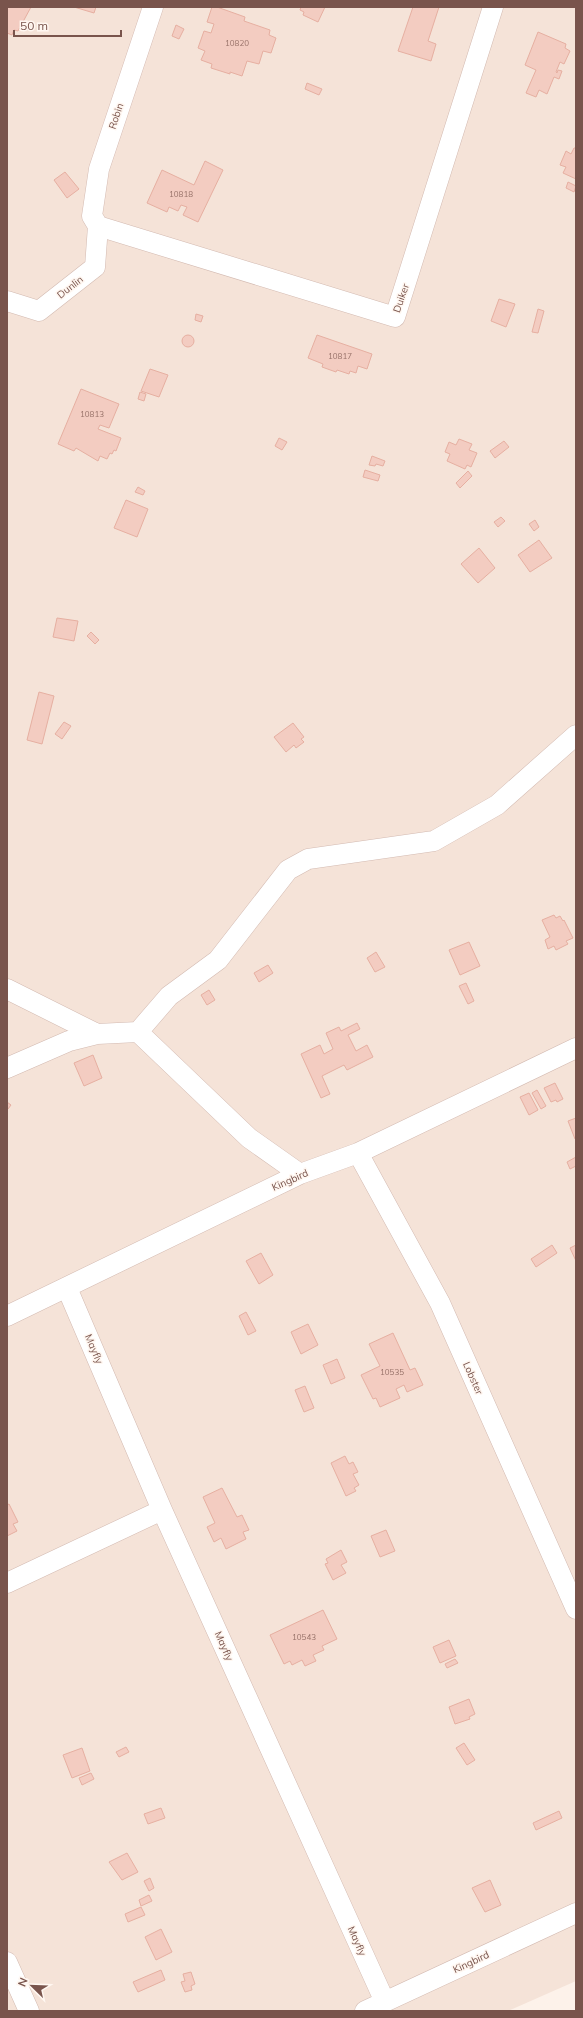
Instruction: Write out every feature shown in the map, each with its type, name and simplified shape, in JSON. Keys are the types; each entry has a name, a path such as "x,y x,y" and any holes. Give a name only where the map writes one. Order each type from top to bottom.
{"street":[{"name":"Robin","path":"98,226 92,216 99,169 153,7"},
{"name":"Duiker","path":"98,226 395,316 493,7"},
{"name":"Dunlin","path":"7,301 38,311 95,267 98,226"},
{"path":"138,1032 169,996 218,960 288,870 308,858 434,841 497,805 576,735"},
{"path":"7,988 97,1034"},
{"path":"7,1068 70,1041 97,1034 138,1032 249,1138 300,1174"},
{"name":"Kingbird","path":"7,1316 300,1174 358,1153 576,1048"},
{"name":"Lobster","path":"358,1153 440,1303 576,1609"},
{"name":"Mayfly","path":"67,1288 162,1510 385,2002"},
{"path":"7,1583 162,1510"},
{"name":"Kingbird","path":"365,2011 576,1913"},
{"path":"7,1962 29,2011"}],"shaded area":[{"path":"7,7 576,7 576,1981 508,2011 7,2011"}],"building":[{"path":"7,7 31,7 18,31 14,30 12,35 7,33"},
{"path":"74,7 96,7 94,13"},
{"path":"212,7 217,7 245,17 244,21 270,30 269,35 276,38 271,53 263,51 259,64 247,61 242,76 211,68 212,64 201,60 205,51 198,48 204,31 211,33 214,24 207,22"},
{"path":"301,7 325,7 318,22 303,15 304,12 300,10"},
{"path":"413,7 439,7 428,41 436,44 431,61 398,51"},
{"path":"176,25 184,29 179,39 172,36"},
{"path":"538,32 566,44 565,48 570,51 564,64 560,62 556,72 557,73 558,70 562,71 559,79 554,77 547,94 539,90 536,97 526,93 536,70 525,65"},
{"path":"307,83 322,89 319,95 305,89"},
{"path":"574,148 576,148 576,179 563,173 566,167 560,165 566,151 571,154"},
{"path":"205,161 223,170 198,222 183,215 187,207 181,205 178,211 169,207 167,212 147,203 162,170 194,185"},
{"path":"65,172 79,189 67,198 54,180"},
{"path":"568,182 576,186 574,192 566,188"},
{"path":"499,299 515,304 506,327 491,321"},
{"path":"538,309 544,311 538,333 532,332"},
{"path":"196,314 203,316 201,322 195,320"},
{"path":"186,335 190,335 194,341 190,347 186,347 182,343 182,339"},
{"path":"317,335 372,354 367,369 358,366 356,373 350,371 349,374 337,370 336,372 322,367 323,364 308,358"},
{"path":"150,369 168,375 159,397 141,391"},
{"path":"81,389 119,404 109,428 100,425 98,429 121,438 116,451 114,450 112,454 110,453 107,459 100,456 98,461 76,448 74,451 58,444"},
{"path":"140,392 146,394 144,401 138,399"},
{"path":"279,438 287,442 282,450 275,446"},
{"path":"459,439 472,444 469,450 477,453 471,467 467,465 465,469 447,461 450,454 445,452 449,442 456,445"},
{"path":"504,441 509,447 495,458 490,451"},
{"path":"372,456 385,461 383,466 376,464 375,466 369,465"},
{"path":"365,470 380,475 378,481 363,477"},
{"path":"468,471 472,476 460,488 456,483"},
{"path":"138,487 145,491 143,495 135,492"},
{"path":"126,500 148,509 137,537 114,528"},
{"path":"501,517 505,521 498,527 494,522"},
{"path":"535,520 539,527 534,531 529,524"},
{"path":"539,540 552,558 530,572 518,555"},
{"path":"479,548 495,568 478,583 461,564"},
{"path":"57,618 78,621 74,641 53,637"},
{"path":"91,632 99,640 95,644 87,636"},
{"path":"39,692 54,696 42,744 27,740"},
{"path":"64,722 71,726 62,739 55,734"},
{"path":"293,723 304,737 301,739 304,742 296,748 294,745 286,752 274,737"},
{"path":"554,915 556,918 560,916 563,921 564,920 573,938 566,941 568,944 556,950 554,946 548,949 545,940 550,937 542,920"},
{"path":"469,942 480,966 460,975 449,950"},
{"path":"376,952 385,967 375,972 367,958"},
{"path":"268,965 273,973 259,982 254,973"},
{"path":"466,983 474,1001 468,1004 459,986"},
{"path":"209,990 215,1000 207,1005 201,995"},
{"path":"357,1023 360,1029 348,1035 356,1051 367,1045 373,1057 347,1070 344,1065 322,1076 330,1094 321,1098 301,1054 320,1045 324,1054 333,1049 326,1033 339,1027 341,1031"},
{"path":"93,1055 102,1078 84,1086 74,1063"},
{"path":"555,1083 563,1099 557,1102 556,1100 551,1102 544,1088"},
{"path":"537,1090 546,1106 541,1109 532,1093"},
{"path":"529,1093 538,1110 529,1115 520,1097"},
{"path":"7,1102 11,1105 8,1109 7,1109"},
{"path":"576,1118 576,1138 575,1139 568,1121"},
{"path":"576,1157 576,1166 570,1169 567,1162"},
{"path":"552,1245 557,1253 536,1267 531,1259"},
{"path":"576,1245 576,1261 570,1248"},
{"path":"261,1253 273,1275 259,1284 246,1261"},
{"path":"246,1312 256,1331 248,1335 239,1316"},
{"path":"308,1324 318,1345 301,1354 291,1332"},
{"path":"393,1333 410,1370 415,1368 423,1385 407,1392 404,1385 396,1389 400,1398 380,1407 376,1398 373,1399 361,1375 380,1366 369,1344"},
{"path":"337,1359 345,1378 331,1384 323,1365"},
{"path":"305,1386 314,1408 304,1412 295,1390"},
{"path":"345,1456 349,1464 353,1462 358,1472 353,1474 359,1485 354,1488 356,1491 346,1496 331,1463"},
{"path":"222,1488 237,1517 242,1515 249,1530 243,1532 246,1539 226,1549 221,1538 214,1542 207,1527 215,1523 203,1497"},
{"path":"9,1504 18,1522 13,1524 17,1531 7,1536 7,1505"},
{"path":"386,1530 395,1551 380,1557 371,1536"},
{"path":"341,1550 347,1562 341,1565 346,1573 333,1580 325,1564 328,1563 326,1559"},
{"path":"323,1610 337,1639 322,1646 324,1650 313,1655 316,1661 305,1666 302,1660 292,1665 290,1661 284,1664 270,1635"},
{"path":"449,1640 456,1656 440,1663 433,1647"},
{"path":"455,1659 458,1663 447,1668 445,1664"},
{"path":"469,1699 475,1714 469,1717 470,1719 455,1724 449,1707"},
{"path":"464,1743 475,1760 467,1765 456,1748"},
{"path":"126,1747 129,1752 119,1757 116,1752"},
{"path":"82,1748 90,1771 72,1778 63,1755"},
{"path":"91,1773 94,1779 82,1785 79,1778"},
{"path":"161,1808 165,1818 148,1824 144,1814"},
{"path":"559,1811 562,1818 536,1830 533,1823"},
{"path":"127,1853 138,1872 122,1880 109,1862"},
{"path":"150,1878 154,1888 149,1891 144,1881"},
{"path":"490,1880 501,1905 485,1912 472,1888"},
{"path":"149,1895 152,1901 141,1906 139,1900"},
{"path":"141,1907 145,1915 128,1922 125,1914"},
{"path":"161,1929 172,1952 156,1960 145,1937"},
{"path":"161,1970 165,1980 138,1992 133,1982"},
{"path":"191,1972 195,1984 191,1986 192,1990 185,1992 181,1982 185,1981 183,1974"}]}
